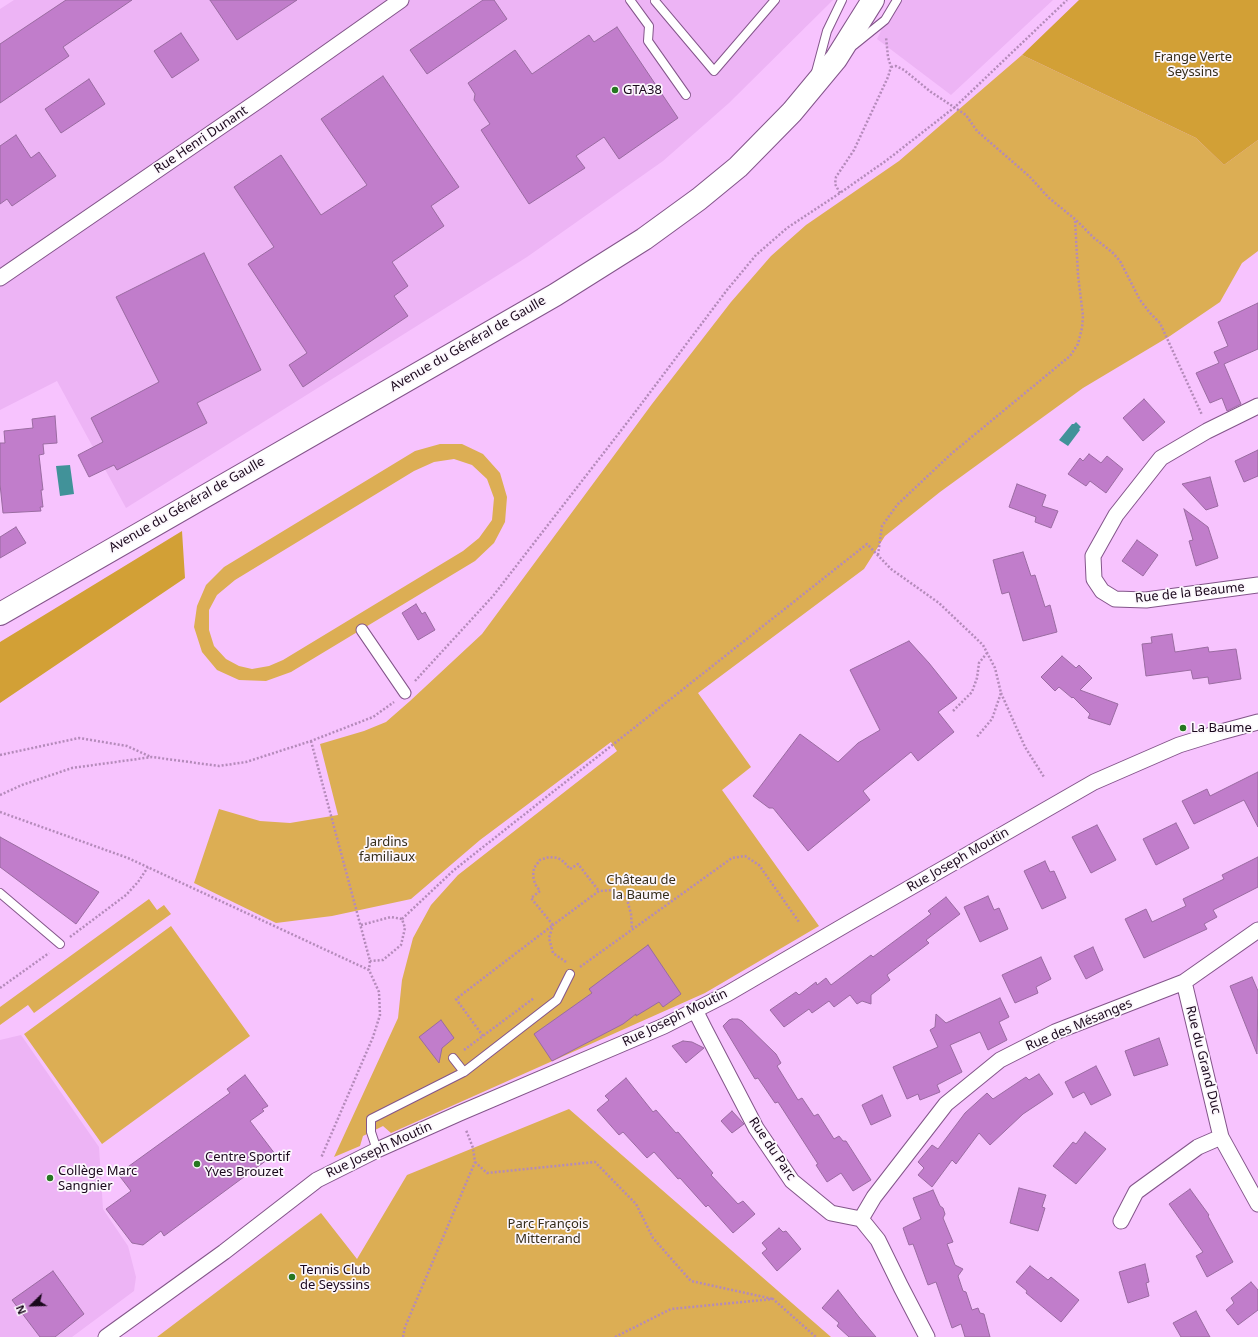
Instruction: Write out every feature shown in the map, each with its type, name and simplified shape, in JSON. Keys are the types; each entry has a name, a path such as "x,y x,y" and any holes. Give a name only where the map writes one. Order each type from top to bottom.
{"main road":[{"name":"Avenue du Général de Gaulle","path":"0,614 554,294 644,239 699,199 738,167 792,112 836,59 873,0"}],"street":[{"name":"Rue Henri Dunant","path":"0,278 258,101 401,0"},
{"name":"Rue de la Beaume","path":"1258,406 1207,431 1161,458 1116,515 1093,556 1094,579 1102,591 1115,599 1146,600 1258,585"},
{"path":"362,630 404,693"},
{"name":"Rue Joseph Moutin","path":"106,1337 224,1252 317,1180 377,1150 664,1026 696,1010 727,994 1094,782 1179,745 1258,722"},
{"name":"Rue des Mésanges","path":"861,1219 874,1197 946,1104 1000,1060 1055,1032 1184,982 1258,930"},
{"name":"Rue du Grand Duc","path":"1184,982 1221,1137 1258,1204"},
{"name":"Rue du Parc","path":"696,1010 756,1128 792,1181 831,1213 861,1219"},
{"path":"1121,1221 1136,1192 1198,1147 1221,1137"},
{"path":"861,1219 878,1240 927,1337"}],"lane":[{"path":"630,0 649,26 648,41 686,95"},
{"path":"655,0 714,71 775,0"},
{"path":"811,89 828,31 842,0"},
{"path":"836,59 884,20 897,0"},
{"path":"0,893 60,944"},
{"path":"377,1150 371,1132 371,1119 464,1072 557,1000 570,974"},
{"path":"453,1058 464,1072"}],"path":[{"path":"0,795 22,785 72,768 152,757 219,766 246,762 373,717 391,705 404,693 493,596 633,415 727,290 756,255 787,228 887,160 955,107 1067,0"},
{"path":"840,193 835,184 836,177 854,150 888,77 891,66 888,57 886,37"},
{"path":"891,66 896,66 904,70 931,92 966,115 977,130 1029,176 1049,198 1112,252 1120,261 1140,300 1160,323 1202,414"},
{"path":"878,555 882,526 897,505 951,454 1070,356 1078,344 1083,316 1078,275 1075,219"},
{"path":"402,919 454,870 867,544 891,569 939,604 983,645 995,668 1001,693 1025,747 1044,777"},
{"path":"953,711 972,692 977,678 979,663 987,653"},
{"path":"976,738 992,719 1001,693"},
{"path":"0,755 79,738 127,746 152,757"},
{"path":"311,740 361,925 370,961 369,970 379,992 380,1015 373,1037 316,1167 317,1180"},
{"path":"0,812 128,858 369,970"},
{"path":"570,974 732,858 745,856 759,864 799,922"},
{"path":"554,925 531,898 540,891 535,884 533,876 534,868 540,860 549,857 558,858 570,869 578,864 599,891"},
{"path":"0,988 126,895 138,882 148,867"},
{"path":"483,1036 456,999 599,891 614,890 627,899 631,914 632,930"},
{"path":"361,925 391,917 402,919"},
{"path":"370,961 383,960 401,945 405,928 402,919"},
{"path":"554,925 549,938 553,953 566,962 572,963"},
{"path":"578,964 583,965"},
{"path":"453,1058 540,993"},
{"path":"460,1113 473,1148 476,1162 487,1173 595,1162 636,1204 653,1238 691,1281 773,1299 816,1337"},
{"path":"402,1337 476,1162"},
{"path":"614,1337 671,1309 773,1299"}],"shaded area":[{"path":"14,0 833,0 729,103 663,161 527,257 126,508 57,381 0,410 0,9"},
{"path":"896,0 1053,0 951,95 877,39"},
{"path":"1076,422 1081,427 1079,429 1080,430 1068,446 1059,440 1072,424"},
{"path":"70,465 74,494 60,496 56,466"},
{"name":"Collège Marc Sangnier","path":"21,1035 99,1147 103,1209 128,1246 136,1277 134,1291 72,1337 0,1337 0,1040"}],"green space":[{"name":"Frange Verte Seyssins","path":"1079,0 1258,0 1258,140 1224,165 1196,138 1022,55"},
{"path":"1022,55 1196,138 1224,165 1258,140 1258,251 1242,263 1220,302 1170,336 1083,388 940,492 885,536 864,569 698,693 751,767 722,790 819,926 705,993 391,1133 383,1126 363,1136 360,1146 334,1157 398,1018 402,980 413,938 431,905 458,875 617,751 611,742 480,840 411,899 332,916 276,923 194,883 219,809 260,821 290,823 338,815 320,744 364,731 386,722 482,634 652,404 731,302 771,256 806,225 899,161"},
{"path":"440,444 462,444 483,454 500,473 507,497 505,522 494,543 475,561 291,672 266,681 239,680 217,670 202,652 194,627 197,606 206,585 224,567 415,451","holes":["454,459 472,465 487,479 494,498 492,520 479,538 463,551 283,660 269,666 252,669 239,666 226,659 214,646 209,630 209,610 217,595 235,580 414,471 434,462"]},
{"path":"182,531 185,578 0,703 0,642"},
{"path":"149,899 157,910 164,905 171,914 34,1013 28,1005 0,1025 0,1007"},
{"path":"171,926 250,1036 102,1144 24,1034"},
{"name":"Parc François Mitterrand","path":"569,1109 831,1337 157,1337 321,1213 357,1259 407,1175"}],"building":[{"path":"66,0 132,0 63,47 69,56 0,103 0,44"},
{"path":"210,0 297,0 237,40"},
{"path":"483,0 494,0 507,19 427,74 410,50"},
{"path":"617,27 678,118 619,159 604,137 576,156 585,168 529,204 481,130 490,124 474,100 475,94 468,83 515,50 532,74 589,35 594,42"},
{"path":"181,33 199,60 172,78 154,51"},
{"path":"383,76 459,187 431,206 444,226 392,262 408,286 394,296 408,316 303,387 289,365 307,353 248,264 274,247 234,187 281,155 321,215 367,185 321,119"},
{"path":"89,79 105,104 61,133 45,109"},
{"path":"16,135 31,158 39,152 56,176 12,206 7,199 0,204 0,146"},
{"path":"204,253 261,370 197,403 207,423 117,470 114,465 89,477 78,455 103,442 91,418 159,382 116,297"},
{"path":"1258,303 1258,349 1224,364 1241,404 1227,411 1222,398 1210,403 1196,373 1219,363 1214,352 1228,346 1218,322"},
{"path":"1144,399 1165,422 1143,441 1123,418"},
{"path":"55,416 57,443 43,444 44,454 39,455 43,490 41,490 43,507 40,507 41,511 3,513 0,484 0,443 5,443 4,431 33,428 32,419"},
{"path":"1258,450 1258,476 1244,482 1235,461"},
{"path":"1089,454 1101,463 1107,456 1123,469 1106,493 1090,481 1086,486 1068,474 1080,458 1083,461"},
{"path":"1210,477 1218,506 1206,510 1182,484"},
{"path":"1017,484 1046,495 1042,506 1058,511 1051,528 1035,522 1036,517 1009,507"},
{"path":"1184,509 1208,527 1218,558 1196,566 1189,541 1193,540"},
{"path":"16,527 26,543 0,558 0,537"},
{"path":"1137,540 1158,555 1143,576 1122,561"},
{"path":"1023,552 1031,576 1035,575 1045,607 1050,605 1057,632 1023,641 1009,592 1002,594 993,560"},
{"path":"416,604 422,614 425,612 435,630 418,640 402,613"},
{"path":"1172,634 1175,652 1208,647 1209,652 1236,649 1241,679 1209,684 1208,677 1193,679 1191,670 1146,676 1142,644 1152,643 1151,637"},
{"path":"909,641 957,698 938,712 954,732 918,761 911,752 863,791 870,800 808,851 773,808 769,808 753,796 800,734 838,762 858,743 880,730 850,670"},
{"path":"1062,656 1076,668 1079,665 1092,678 1080,690 1118,704 1110,725 1088,718 1090,714 1073,697 1072,698 1059,687 1055,691 1041,677"},
{"path":"1258,772 1258,827 1244,800 1194,824 1182,801 1207,789 1210,796"},
{"path":"1176,823 1189,848 1156,865 1143,839"},
{"path":"1097,825 1116,860 1091,873 1072,837"},
{"path":"0,837 99,892 76,924 0,867"},
{"path":"1258,857 1258,887 1213,910 1217,917 1204,924 1207,929 1144,958 1125,919 1146,909 1152,922 1186,906 1183,899 1224,879 1222,875"},
{"path":"1045,861 1050,872 1054,871 1066,898 1042,909 1024,871"},
{"path":"988,896 994,910 999,908 1008,929 980,942 964,907"},
{"path":"946,897 960,914 926,940 929,943 887,975 890,980 871,995 871,1004 862,1001 857,1004 850,995 834,1007 829,1001 812,1013 809,1009 784,1027 770,1010 796,992 799,995 816,982 817,985 826,978 831,985 871,955 873,957 931,914 928,911"},
{"path":"648,945 681,994 663,1007 659,1002 636,1016 636,1014 623,1024 552,1061 534,1034 592,993 589,989"},
{"path":"1093,947 1103,970 1086,979 1074,956"},
{"path":"1041,957 1051,979 1036,987 1038,993 1015,1003 1002,975"},
{"path":"1252,977 1258,991 1257,1054 1230,986"},
{"path":"1000,998 1009,1017 999,1022 1007,1040 988,1050 980,1032 950,1045 962,1072 937,1085 940,1092 920,1100 918,1094 907,1099 893,1067 938,1047 930,1030 935,1027 936,1014 946,1023"},
{"path":"732,1019 742,1021 776,1054 781,1063 777,1066 798,1100 802,1098 814,1116 818,1114 834,1139 839,1136 843,1141 846,1141 871,1180 853,1191 841,1173 827,1182 816,1165 818,1164 778,1102 775,1103 758,1078 755,1079 723,1026"},
{"path":"441,1020 454,1038 442,1048 439,1063 419,1037"},
{"path":"1159,1038 1168,1065 1134,1076 1125,1051"},
{"path":"683,1041 692,1042 704,1048 686,1063 672,1046"},
{"path":"1096,1066 1111,1095 1091,1105 1084,1092 1073,1098 1065,1082"},
{"path":"1039,1074 1053,1094 1023,1114 990,1145 979,1133 956,1164 952,1160 932,1187 918,1175 924,1168 918,1162 932,1145 938,1149 965,1113 987,1093 993,1099 1026,1077 1029,1080"},
{"name":"Centre Sportif Yves Brouzet","path":"245,1075 268,1106 262,1109 264,1111 250,1121 275,1154 164,1236 161,1231 143,1245 132,1243 106,1209 131,1191 118,1174 230,1093 227,1089"},
{"path":"626,1078 653,1112 656,1110 676,1133 678,1132 713,1173 711,1175 738,1204 743,1201 755,1214 733,1233 708,1205 706,1207 680,1178 678,1179 654,1152 647,1158 623,1132 619,1135 597,1110 609,1100 605,1096"},
{"path":"882,1095 891,1116 871,1125 862,1105"},
{"path":"732,1111 744,1124 732,1133 721,1121"},
{"path":"1085,1132 1106,1149 1076,1184 1053,1166 1073,1142 1076,1144"},
{"path":"1019,1188 1046,1195 1042,1207 1045,1208 1038,1231 1010,1223"},
{"path":"1190,1189 1209,1215 1208,1216 1233,1262 1207,1277 1196,1256 1203,1252 1169,1204"},
{"path":"933,1190 940,1206 943,1208 945,1214 943,1218 953,1242 947,1244 955,1265 963,1269 958,1276 963,1291 966,1292 972,1310 978,1308 980,1313 984,1314 990,1337 965,1337 961,1324 952,1328 936,1282 928,1285 913,1244 909,1245 903,1228 921,1219 913,1198"},
{"path":"779,1228 783,1232 786,1231 801,1249 777,1271 762,1253 767,1249 762,1243"},
{"path":"1145,1264 1149,1282 1146,1283 1149,1296 1128,1303 1119,1272"},
{"path":"1030,1266 1048,1280 1051,1277 1079,1300 1061,1322 1026,1293 1027,1291 1016,1282"},
{"path":"53,1271 84,1314 55,1337 40,1337 12,1300"},
{"path":"1251,1282 1258,1290 1258,1310 1238,1325 1226,1310 1234,1303 1231,1298"},
{"path":"838,1290 876,1337 849,1337 837,1326 839,1323 822,1308"},
{"path":"1196,1311 1210,1337 1181,1337 1173,1323"}],"place":[{"name":"GTA38","path":"615,90"},
{"name":"La Baume","path":"1183,728"},
{"name":"Centre Sportif Yves Brouzet","path":"197,1164"},
{"name":"Collège Marc Sangnier","path":"50,1178"},
{"name":"Tennis Club de Seyssins","path":"292,1277"}],"park label":[{"name":"Jardins familiaux","path":"387,850"},
{"name":"Château de la Baume","path":"641,888"}]}
